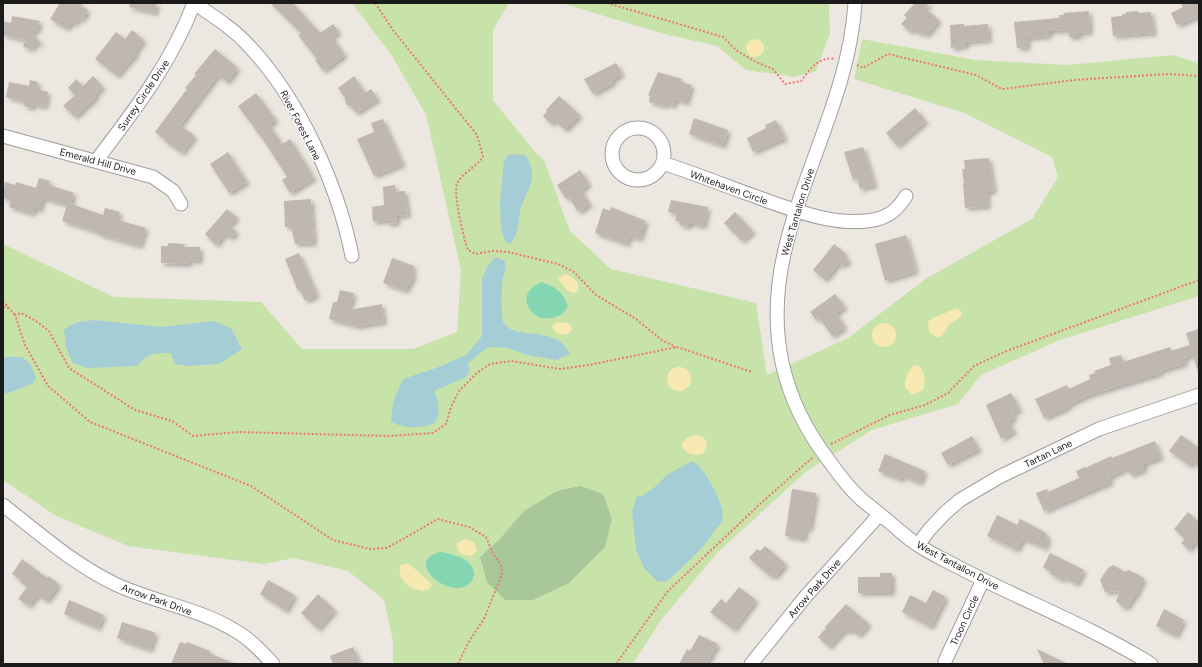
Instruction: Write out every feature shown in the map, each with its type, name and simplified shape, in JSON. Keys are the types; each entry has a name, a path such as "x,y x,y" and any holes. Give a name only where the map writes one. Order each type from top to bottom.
{"street":[{"name":"Surrey Circle Drive","path":"96,161 160,74 174,48 194,3"},
{"name":"River Forest Lane","path":"194,3 249,45 279,83 300,119 326,174 346,230 352,256"},
{"name":"West Tantallon Drive","path":"854,3 853,28 846,62 796,211 784,253 778,289 776,320 778,346 782,368 791,396 803,422 821,450 859,498 918,546 983,580 1128,650 1151,664"},
{"path":"644,129 657,136 661,142 664,156 663,163 653,176 645,180 632,180 620,174 615,167 612,150 620,135 628,130 644,129"},
{"name":"Emerald Hill Drive","path":"3,136 153,177 173,191 181,204"},
{"name":"Whitehaven Circle","path":"663,163 796,211 831,219 869,220 882,218 894,211 906,196"},
{"name":"Tartan Lane","path":"918,546 929,530 960,500 999,477 1099,429 1199,395"},
{"name":"Arrow Park Drive","path":"3,505 59,551 74,561 132,592 201,615 234,630 273,664"},
{"name":"Arrow Park Drive","path":"751,664 806,596 880,514"},
{"name":"Troon Circle","path":"945,661 983,580"}],"path":[{"path":"375,3 393,30 477,135 483,157 478,165 463,176 457,184 456,194 468,250 476,254 492,251 508,252 558,264 574,272 596,295 636,319 663,341 752,372"},
{"path":"607,3 723,37 737,51 756,62 773,69 785,84 801,81 813,65 828,58 863,68 888,54 976,75 1002,89 1074,80 1145,75 1168,74 1199,76"},
{"path":"616,664 668,591 695,568 759,505 821,450 844,436 890,415 930,402 948,393 974,366 998,355 1199,280"},
{"path":"3,301 15,315 25,345 48,386 90,422 251,486 333,540 370,549 387,548 438,519 469,528 486,537 493,554 500,561 502,574 484,619 468,643 458,664"},
{"path":"3,307 9,309"},
{"path":"15,315 21,313 36,321 49,331 69,368 135,410 172,421 193,436 238,432 389,436 433,433 446,424 451,407 459,391 477,372 490,364 511,361 560,369 589,365 677,347"}],"green space":[{"path":"352,3 509,3 493,30 493,100 535,152 544,160 570,231 611,269 756,303 767,375 848,338 927,278 1032,219 1058,177 1052,157 964,113 854,79 862,39 976,60 1068,65 1172,55 1199,63 1199,296 1060,340 981,375 958,404 872,430 808,470 718,552 661,620 633,664 393,664 393,641 384,600 348,571 294,558 263,564 128,546 56,516 3,480 3,244 114,297 261,302 302,349 413,349 457,332 461,270 426,115 392,56"},
{"path":"561,3 828,3 830,33 816,71 794,77 746,70 717,46 664,34"},
{"path":"542,282 555,288 564,297 568,306 563,313 557,317 540,318 529,309 526,299 528,294 535,285"},
{"path":"580,486 603,494 612,519 605,547 569,583 533,600 505,600 487,582 480,557 499,540 524,511 557,491"},
{"path":"441,552 460,557 469,563 474,572 474,576 467,586 458,588 450,587 442,584 429,573 426,567 426,561 431,556"}],"sand":[{"path":"755,39 761,42 764,48 761,54 755,57 749,54 746,48 749,42"},
{"path":"565,274 572,277 578,283 578,291 574,293 566,289 558,278"},
{"path":"957,308 962,313 960,318 949,325 942,336 937,337 929,332 928,322 931,319"},
{"path":"556,322 568,323 572,328 570,333 557,333 552,326"},
{"path":"884,323 892,327 896,335 892,343 884,347 876,343 872,335 876,327"},
{"path":"914,365 919,366 921,369 924,374 925,383 923,390 913,395 905,388 905,385 908,373"},
{"path":"679,367 687,371 691,379 687,387 679,391 671,387 667,379 671,371"},
{"path":"696,435 705,439 707,445 703,454 691,454 682,447 682,443 687,438"},
{"path":"465,539 474,542 477,550 472,556 461,554 456,546 457,543"},
{"path":"408,563 432,585 428,590 417,590 412,588 404,581 401,576 400,566"}],"water":[{"path":"509,154 525,155 531,166 532,175 530,185 521,207 517,232 513,241 509,244 505,241 501,229 500,204 504,161"},
{"path":"495,257 504,260 505,265 502,294 503,322 513,330 553,338 565,346 570,354 556,360 527,355 508,348 488,347 468,363 470,371 466,377 434,391 439,407 435,423 424,426 408,427 391,422 393,402 403,379 439,367 466,355 482,336 482,279 487,267"},
{"path":"94,320 161,327 214,321 231,328 242,349 219,364 188,366 175,364 171,353 166,353 148,356 144,358 137,366 87,368 72,362 66,347 64,330 74,323"},
{"path":"7,357 22,357 30,364 36,378 32,384 3,395 3,359"},
{"path":"693,461 706,475 715,490 721,504 722,522 699,551 666,582 657,581 644,568 636,550 632,511 637,496 642,496 655,487 668,474"}],"building":[{"path":"60,3 83,3 81,6 88,10 82,20 79,18 75,24 71,22 67,29 50,19"},
{"path":"130,3 157,3 155,13 129,7"},
{"path":"270,3 293,3 320,33 333,24 339,32 332,37 345,55 323,71 315,60 317,59 298,35 301,33"},
{"path":"915,3 930,3 925,8 939,20 926,36 922,32 919,34 913,29 910,32 901,24 907,18 904,15"},
{"path":"1180,3 1199,3 1199,16 1177,25 1171,13 1183,7"},
{"path":"1089,11 1090,32 1078,33 1079,37 1069,37 1068,30 1049,31 1049,36 1027,38 1028,47 1017,48 1014,22 1059,18 1059,15 1064,15 1063,13"},
{"path":"1138,11 1138,13 1151,12 1154,33 1113,36 1111,17 1122,16 1122,14 1126,14 1126,12"},
{"path":"12,16 40,21 37,32 35,30 32,34 42,44 35,43 33,49 23,47 25,40 3,35 3,21 11,23"},
{"path":"964,24 964,26 988,24 989,40 966,42 966,46 951,48 950,25"},
{"path":"132,30 144,40 135,52 137,53 117,76 95,59 116,32 125,39"},
{"path":"215,49 238,68 227,82 218,75 180,125 195,136 182,153 164,141 165,140 155,132 187,89 185,88 196,75 194,74"},
{"path":"616,63 622,74 612,80 613,83 593,94 584,79"},
{"path":"658,72 682,79 681,82 692,85 686,103 676,99 673,106 666,103 665,106 649,102 650,96 648,95"},
{"path":"93,76 103,87 95,95 96,97 75,117 63,106 75,95 68,88 76,79 83,86"},
{"path":"354,76 365,93 371,89 378,99 356,113 350,105 346,105 345,98 338,88"},
{"path":"30,80 38,82 37,89 48,92 45,107 33,104 32,108 24,106 25,102 6,97 9,82 29,86"},
{"path":"256,93 276,120 269,125 282,144 290,139 314,178 290,193 282,180 287,177 266,144 238,106"},
{"path":"559,96 580,115 565,130 555,120 551,124 543,116 547,111 546,110"},
{"path":"915,108 926,121 897,146 886,133"},
{"path":"694,118 728,130 723,146 689,134"},
{"path":"383,119 403,164 374,176 357,139 374,132 371,123"},
{"path":"776,120 785,138 753,152 747,138 766,128 765,125"},
{"path":"863,147 875,185 860,189 857,178 853,180 844,152"},
{"path":"228,152 247,182 229,193 210,164"},
{"path":"989,158 994,191 987,192 988,206 965,208 962,169 965,169 964,160"},
{"path":"580,170 589,184 581,190 590,204 578,212 569,197 566,199 557,185"},
{"path":"39,178 50,181 49,185 74,193 71,204 103,215 105,208 120,212 118,220 146,228 140,246 98,234 98,232 62,221 67,205 43,198 40,210 34,208 33,214 9,207 11,201 3,198 5,182 15,185 16,182 36,188"},
{"path":"395,185 395,192 405,191 408,215 397,216 397,223 387,224 387,220 373,222 372,207 384,205 383,187"},
{"path":"311,199 314,243 295,244 291,227 285,227 284,201"},
{"path":"671,200 708,207 704,226 689,223 689,227 680,225 680,222 675,221 677,214 668,212"},
{"path":"611,207 646,221 640,239 630,236 627,244 595,233 603,208 610,211"},
{"path":"227,209 237,217 229,226 237,232 231,238 225,234 216,245 205,234"},
{"path":"735,212 753,231 742,241 724,223"},
{"path":"906,235 916,271 885,281 875,244"},
{"path":"168,243 185,244 184,247 200,247 200,261 189,260 189,264 161,263 161,246 168,246"},
{"path":"834,244 846,254 844,256 849,260 843,266 839,263 825,280 813,270"},
{"path":"299,253 317,295 305,301 300,290 298,291 285,259"},
{"path":"392,258 414,266 412,273 414,274 406,291 383,283"},
{"path":"340,290 354,293 349,310 382,304 384,322 357,326 329,319 333,302 337,302"},
{"path":"835,294 845,307 836,313 845,327 832,336 819,318 816,320 810,312"},
{"path":"1199,329 1199,368 1197,369 1193,355 1184,358 1186,363 1160,371 1161,373 1089,395 1068,405 1069,407 1044,418 1035,399 1067,385 1069,389 1090,379 1089,375 1095,373 1094,371 1111,365 1109,358 1121,355 1123,362 1170,347 1171,351 1190,345 1186,333"},
{"path":"1011,393 1020,410 1012,413 1015,418 1009,421 1014,432 1001,439 986,405"},
{"path":"1181,435 1199,448 1199,466 1192,462 1190,466 1169,451"},
{"path":"972,436 979,449 948,465 941,453"},
{"path":"1155,441 1161,457 1144,464 1144,470 1130,475 1128,468 1109,477 1111,482 1044,511 1036,493 1047,489 1048,492 1079,478 1076,471 1085,467 1111,456 1112,458"},
{"path":"885,454 925,471 920,483 903,476 901,480 878,471"},
{"path":"792,489 816,493 810,529 806,528 804,539 785,536"},
{"path":"1188,512 1199,522 1199,537 1189,550 1181,543 1185,539 1174,529"},
{"path":"997,515 1017,525 1020,519 1045,532 1048,539 1045,548 1023,539 1017,550 987,536"},
{"path":"765,546 786,564 775,577 772,575 771,577 749,558 757,549 760,551"},
{"path":"1050,553 1084,570 1077,584 1064,578 1062,580 1050,574 1051,572 1043,567"},
{"path":"22,559 47,578 48,576 59,584 47,601 37,595 29,606 18,599 27,587 20,582 21,580 12,574"},
{"path":"1113,565 1125,572 1129,570 1144,578 1136,596 1134,596 1128,607 1126,606 1124,608 1116,601 1120,591 1105,592 1100,580 1108,568"},
{"path":"880,573 892,573 892,593 858,593 858,577 880,577"},
{"path":"268,580 295,595 286,611 260,594"},
{"path":"739,587 756,600 734,630 710,612 721,599 726,603"},
{"path":"933,590 946,597 931,627 902,612 910,595 926,603"},
{"path":"318,594 335,610 318,629 301,613"},
{"path":"69,600 104,615 98,628 64,614"},
{"path":"846,604 869,624 858,636 854,631 844,631 829,647 818,637"},
{"path":"1164,609 1184,620 1176,636 1156,626"},
{"path":"122,622 156,633 150,650 117,638"},
{"path":"699,635 718,644 706,664 679,664 687,649 690,651"},
{"path":"180,642 186,644 187,642 210,651 209,653 236,664 171,664"},
{"path":"353,647 360,664 333,664 330,656"},
{"path":"1037,649 1068,664 1044,664"}]}
